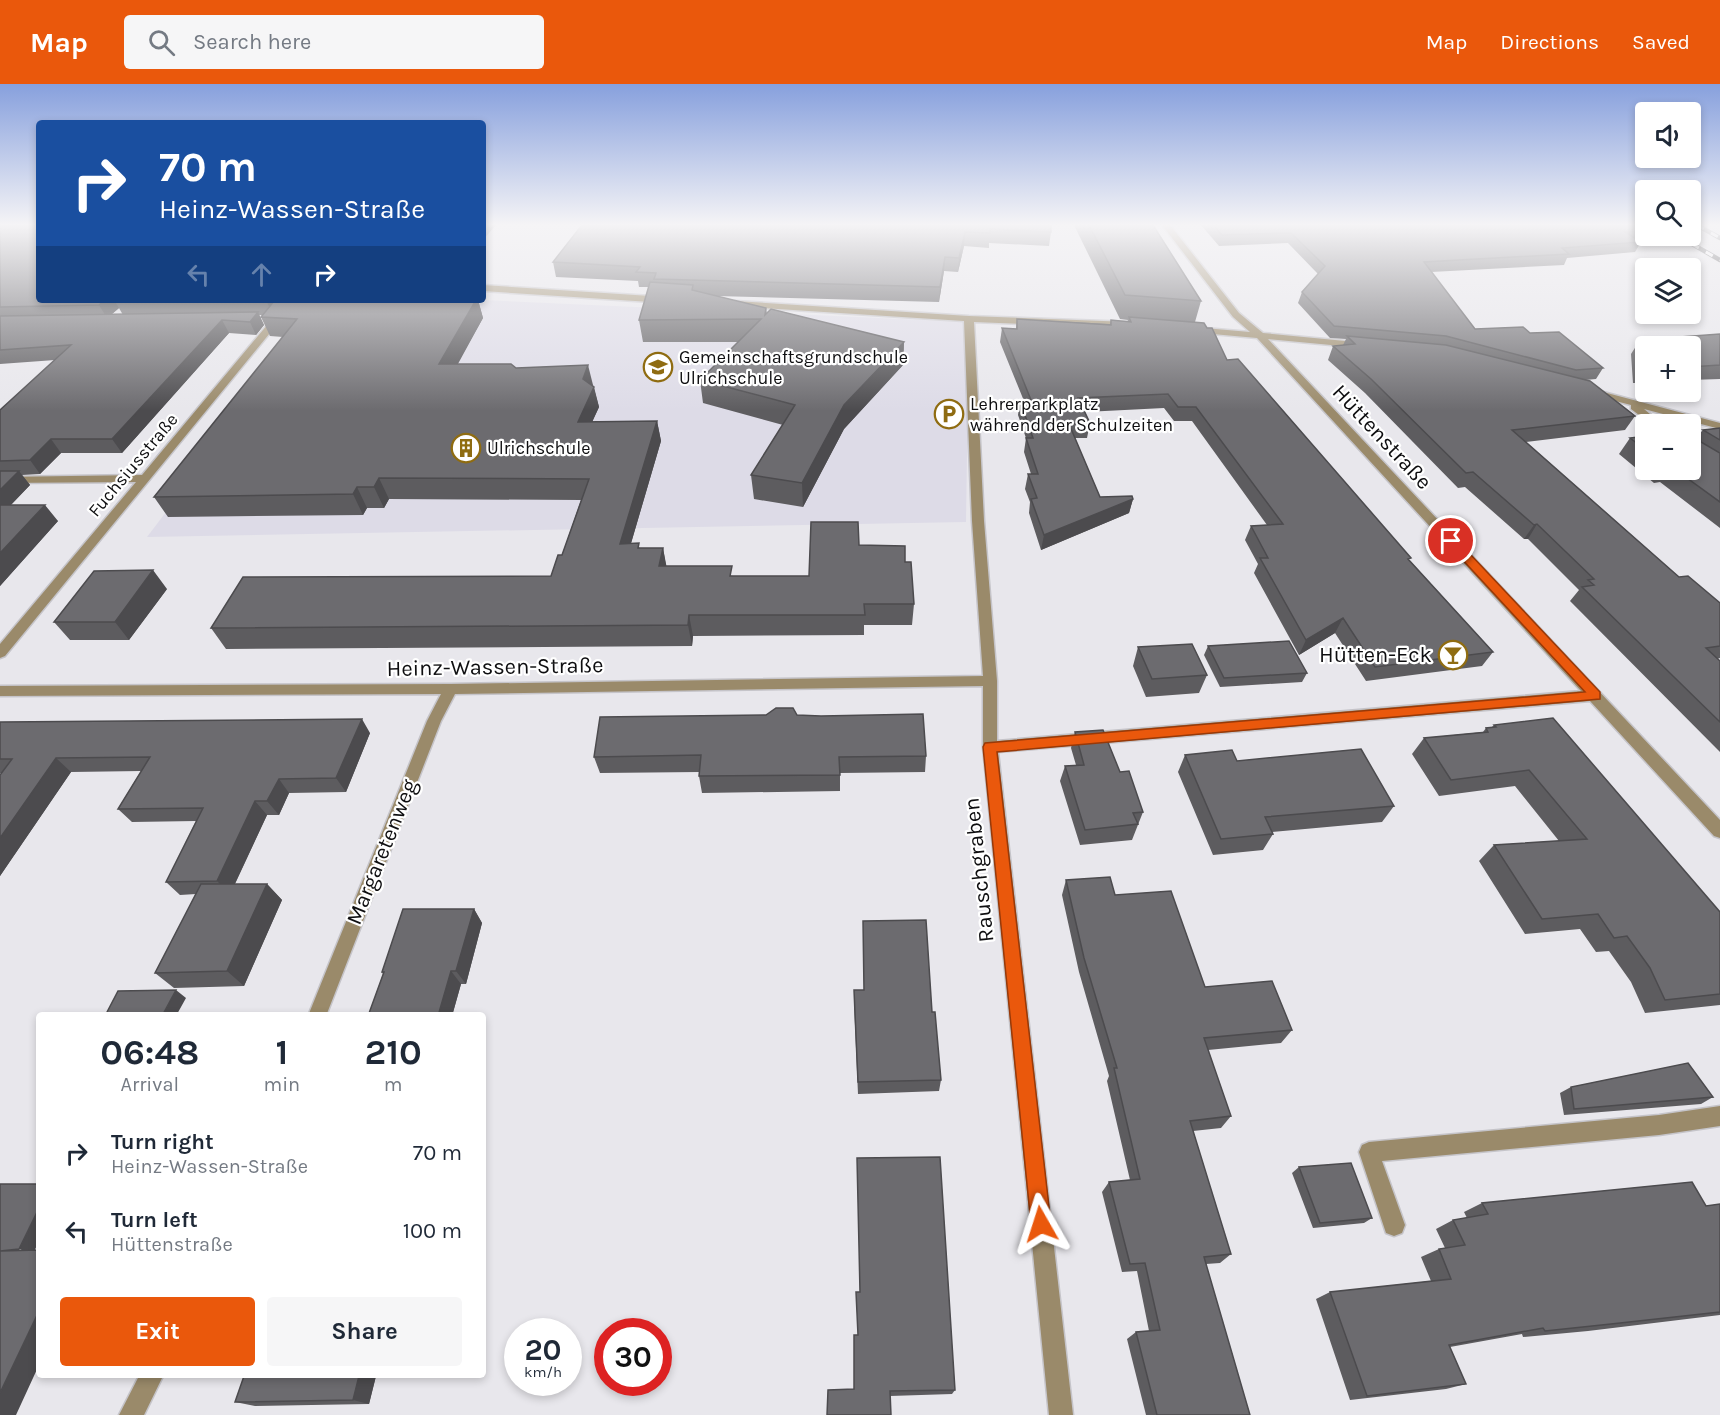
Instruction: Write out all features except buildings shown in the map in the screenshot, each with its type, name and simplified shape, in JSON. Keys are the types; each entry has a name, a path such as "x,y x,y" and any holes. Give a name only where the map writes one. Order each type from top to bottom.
{"street":[{"name":"Hüttenstraße","path":"1214,287 1236,315 1259,335 1720,831"},
{"path":"486,288 673,300"},
{"name":"Fuchsiusstraße","path":"0,653 145,478 270,320 290,303"},
{"path":"720,303 969,319 1016,319 1139,326"},
{"name":"Rauschgraben","path":"969,319 978,521 990,681 990,747 1061,1415"},
{"path":"1187,329 1372,346"},
{"path":"1576,388 1720,426"},
{"path":"1628,402 1644,414"},
{"path":"0,480 145,478"},
{"name":"Heinz-Wassen-Straße","path":"0,691 451,689 990,681"},
{"name":"Margaretenweg","path":"319,1012 434,721 451,689"},
{"path":"990,747 1596,695"},
{"path":"1395,1225 1369,1152 1659,1125 1720,1116"},
{"path":"131,1415 149,1378"}],"shaded area":[{"path":"486,300 969,322 966,522 147,537 314,318 355,303 486,303"}],"place":[{"name":"Gemeinschaftsgrundschule Ulrichschule","path":"658,367"},
{"name":"Lehrerparkplatz während der Schulzeiten","path":"949,414"},
{"name":"Ulrichschule","path":"466,448"},
{"name":"Hütten-Eck","path":"1453,655"}],"route":[{"path":"1041,1224 990,747 1596,695 1451,541"}]}
